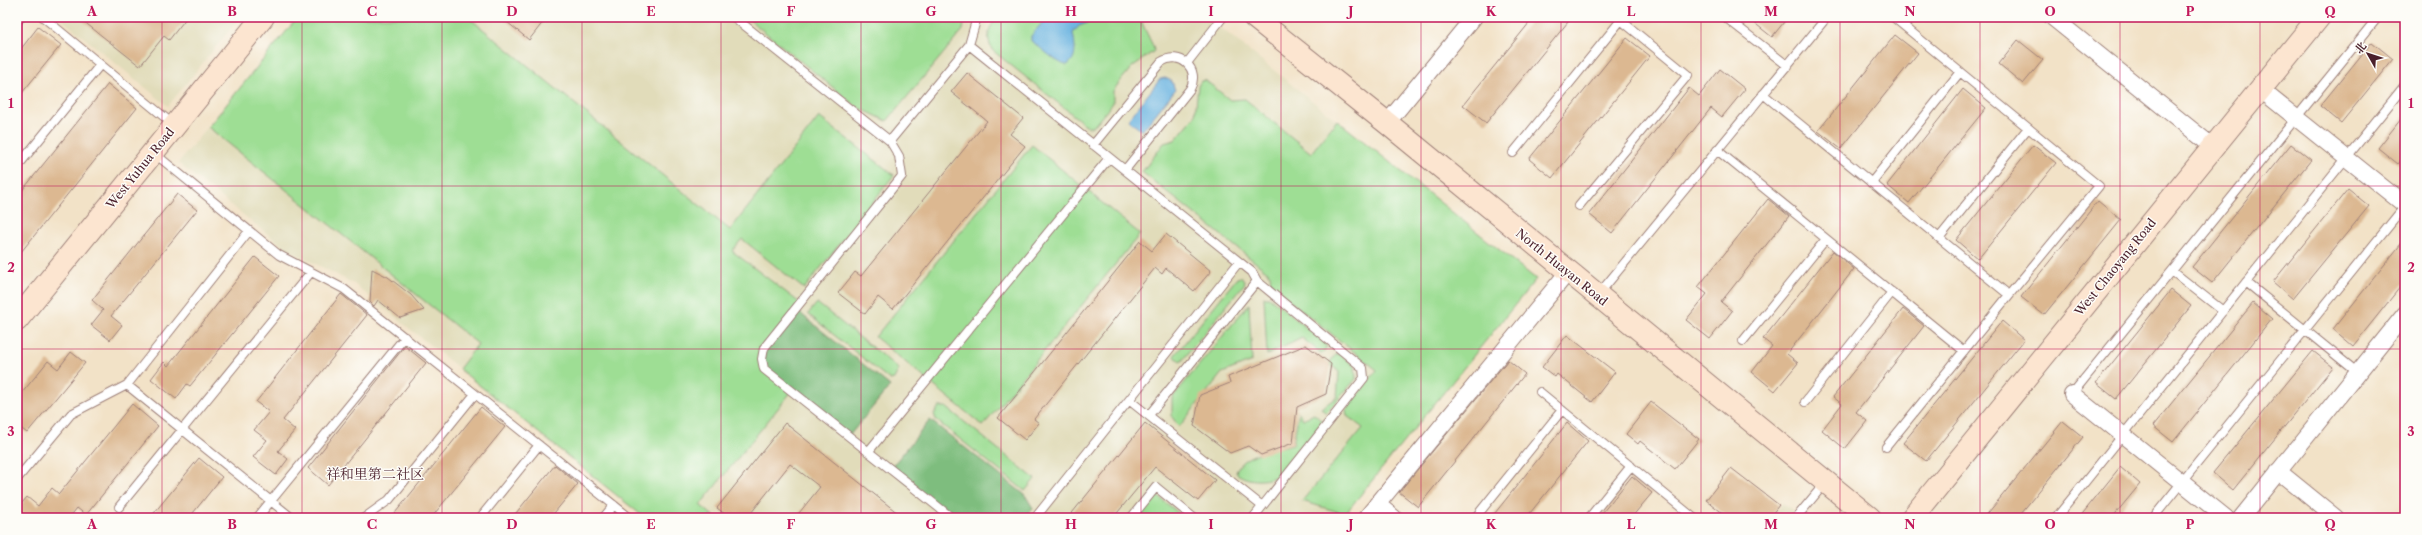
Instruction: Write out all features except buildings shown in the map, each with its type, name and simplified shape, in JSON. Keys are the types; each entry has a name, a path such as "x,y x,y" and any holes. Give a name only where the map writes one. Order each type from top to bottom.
{"street":[{"name":"West Yuhua Road","path":"17,320 263,17"},
{"name":"North Huayan Road","path":"1254,17 1387,123 1870,518"},
{"path":"1387,123 1474,17"},
{"path":"2052,17 2213,147"},
{"name":"West Chaoyang Road","path":"1912,518 2319,17"},
{"path":"2260,89 2405,205"},
{"path":"1366,518 1568,272"},
{"path":"2241,518 2405,314"},
{"path":"2072,394 2226,518"},
{"path":"2278,471 2334,518"},
{"path":"1377,504 1394,518"}],"lane":[{"path":"17,22 21,17"},
{"path":"43,17 175,126"},
{"path":"734,17 890,141 899,156 902,176 764,348 762,359 764,369 952,518"},
{"path":"890,141 969,45 977,17"},
{"path":"1187,63 1223,17"},
{"path":"1598,296 1827,17"},
{"path":"1886,447 2099,186 1894,17"},
{"path":"2072,394 2378,17"},
{"path":"1513,153 1619,18 1688,75 1578,206"},
{"path":"1728,18 1788,66"},
{"path":"969,45 1252,272 1257,281 1363,368 1364,378 1253,518"},
{"path":"1093,145 1161,62 1172,57 1179,58 1187,63 1193,71 1193,84 1125,170"},
{"path":"17,166 100,65"},
{"path":"1871,183 1960,72"},
{"path":"2056,518 2405,85"},
{"path":"1763,94 2009,295"},
{"path":"1939,238 2028,128"},
{"path":"1718,150 1964,351"},
{"path":"153,152 279,255 344,289 630,518"},
{"path":"868,452 1109,158"},
{"path":"2152,518 2405,205"},
{"path":"17,479 71,414 127,385 249,231"},
{"path":"1743,341 1826,239"},
{"path":"1035,518 1239,262"},
{"path":"2172,270 2223,311"},
{"path":"119,507 311,272"},
{"path":"1149,416 1257,281"},
{"path":"2246,282 2358,373"},
{"path":"1805,402 1892,292"},
{"path":"257,518 405,337"},
{"path":"127,385 292,518"},
{"path":"1540,392 1694,518"},
{"path":"364,518 389,500 475,394"},
{"path":"1129,400 1262,506"},
{"path":"1475,518 1562,410"},
{"path":"480,518 539,445"},
{"path":"1589,518 1631,466"},
{"path":"1796,518 1826,482"},
{"path":"1131,518 1156,487 1194,518"},
{"path":"603,518 614,505"}],"shaded area":[{"path":"59,17 240,17 168,106"},
{"path":"298,17 1207,17 1536,279 1342,518 645,518 354,284 284,247 178,163"},
{"path":"1783,503 1802,518 1770,518"}],"green space":[{"path":"298,17 468,17 730,230 819,117 894,175 804,289 742,239 732,251 800,303 764,348 792,391 700,505 716,518 645,518 459,369 478,344 208,127"},
{"path":"746,17 965,17 963,30 887,121 857,107"},
{"path":"997,17 1139,17 1154,51 1132,67 1113,91 1113,103 1093,127 1088,127 992,50 989,41 989,33"},
{"path":"1205,80 1230,100 1245,99 1311,153 1337,120 1536,279 1345,514 1302,501 1363,428 1347,416 1346,410 1377,370 1271,286 1270,274 1142,172 1164,143 1175,140 1195,116 1198,86 1201,81"},
{"path":"1032,145 1140,234 983,426 875,337"},
{"path":"1241,277 1245,283 1181,362 1174,356 1237,278"},
{"path":"1264,297 1269,297 1326,344 1326,349 1322,354 1302,338 1267,355"},
{"path":"817,303 899,369 894,379 890,380 808,314"},
{"path":"1249,304 1252,361 1222,373 1179,427 1172,417 1172,398"},
{"path":"795,309 890,386 849,436 764,369 764,348"},
{"path":"1339,354 1355,366 1356,379 1326,413 1321,408 1337,397 1339,372 1330,364 1331,360"},
{"path":"939,407 946,407 1035,479 1025,491 936,420 934,414"},
{"path":"1299,412 1303,419 1314,414 1323,421 1282,473 1266,480 1253,480 1236,473 1239,466 1251,456 1293,444"},
{"path":"930,420 1025,495 1033,508 1024,518 952,518 890,469"},
{"path":"1156,495 1185,518 1138,518"}],"water":[{"path":"1047,17 1103,17 1079,26 1073,33 1075,50 1073,59 1067,65 1054,59 1031,41 1031,36"},
{"path":"1165,78 1172,81 1175,90 1142,131 1128,120 1160,79"}],"district":[{"name":"祥和里第二社区","path":"375,474"}]}
